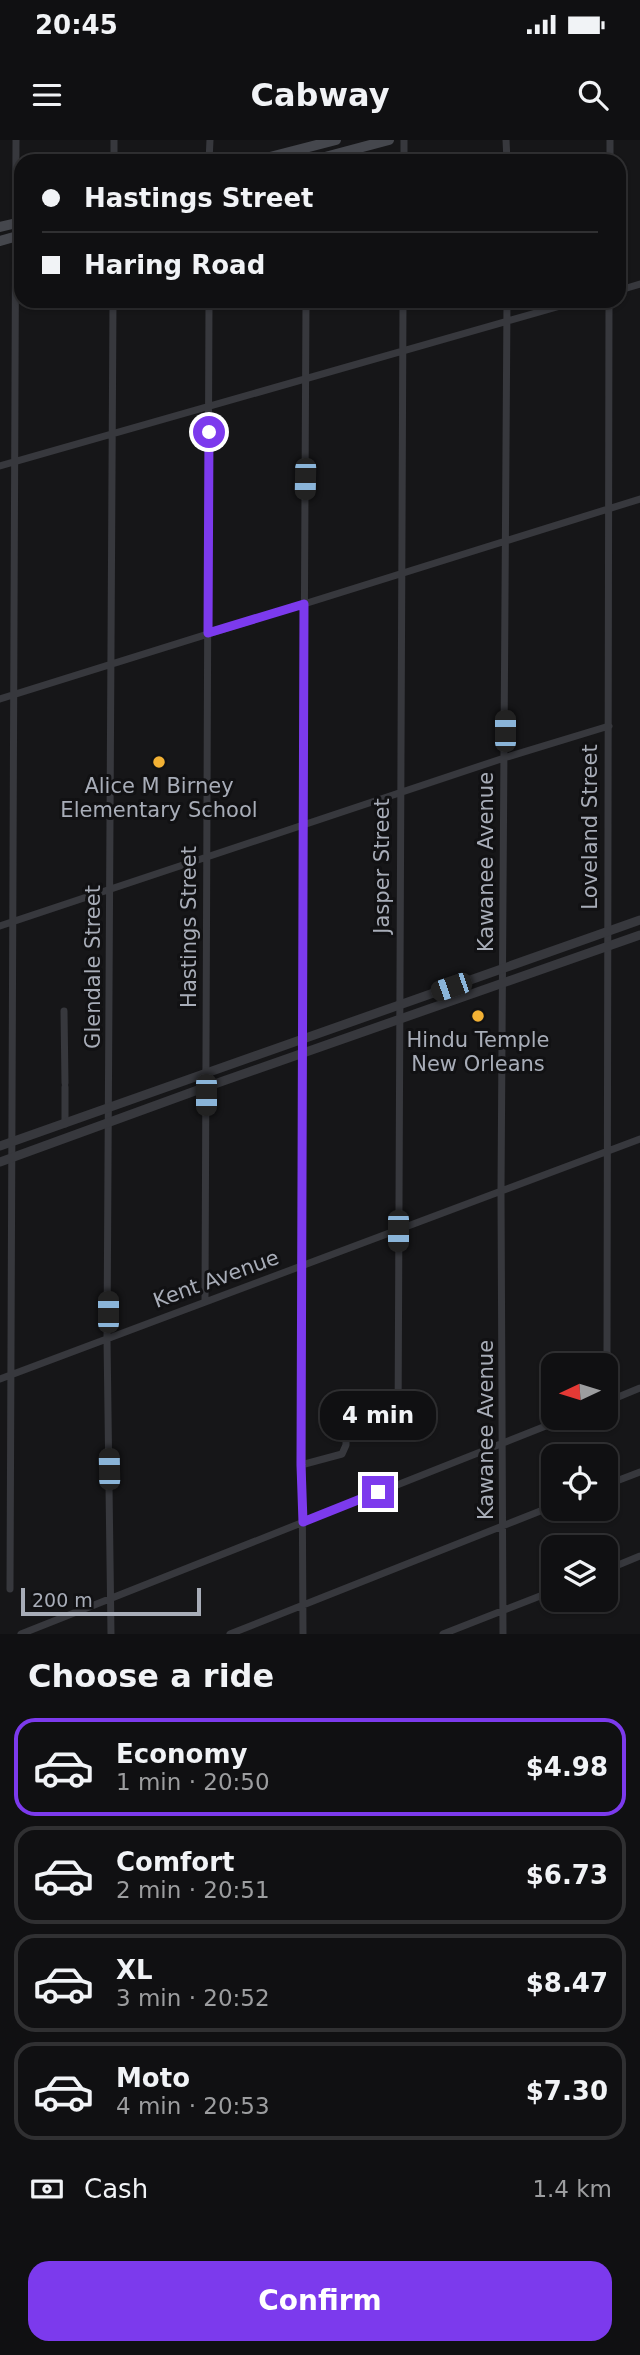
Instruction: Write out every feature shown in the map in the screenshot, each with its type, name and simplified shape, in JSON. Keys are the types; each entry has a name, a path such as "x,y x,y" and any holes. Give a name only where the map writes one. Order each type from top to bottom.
{"main road":[{"path":"276,154 307,144 336,140"},
{"path":"335,154 389,140"}],"street":[{"path":"10,1588 9,1375 18,308"},
{"name":"Glendale Street","path":"111,1634 107,1338 113,308"},
{"name":"Hastings Street","path":"205,1302 209,308"},
{"path":"303,1634 301,1266 306,308"},
{"name":"Jasper Street","path":"398,1432 403,308"},
{"name":"Kawanee Avenue","path":"503,1634 502,1191 507,308"},
{"path":"0,466 552,308"},
{"name":"Loveland Street","path":"607,1353 609,308"},
{"path":"0,699 640,499"},
{"path":"0,926 504,758 609,726"},
{"path":"0,1146 640,920"},
{"path":"0,1162 640,935"},
{"path":"64,1011 65,1124"},
{"name":"Kent Avenue","path":"0,1379 640,1139"},
{"path":"618,1397 640,1388"},
{"path":"301,1465 342,1454 345,1445 346,1412"},
{"path":"21,1634 541,1428"},
{"path":"618,1480 640,1472"},
{"path":"230,1634 541,1511"},
{"path":"618,1565 640,1556"},
{"path":"443,1634 541,1596"}],"place":[{"name":"Alice M Birney Elementary School","path":"159,762"},
{"name":"Hindu Temple New Orleans","path":"478,1016"}],"route":[{"path":"209,432 208,633 304,604 303,1522 378,1492"}]}
